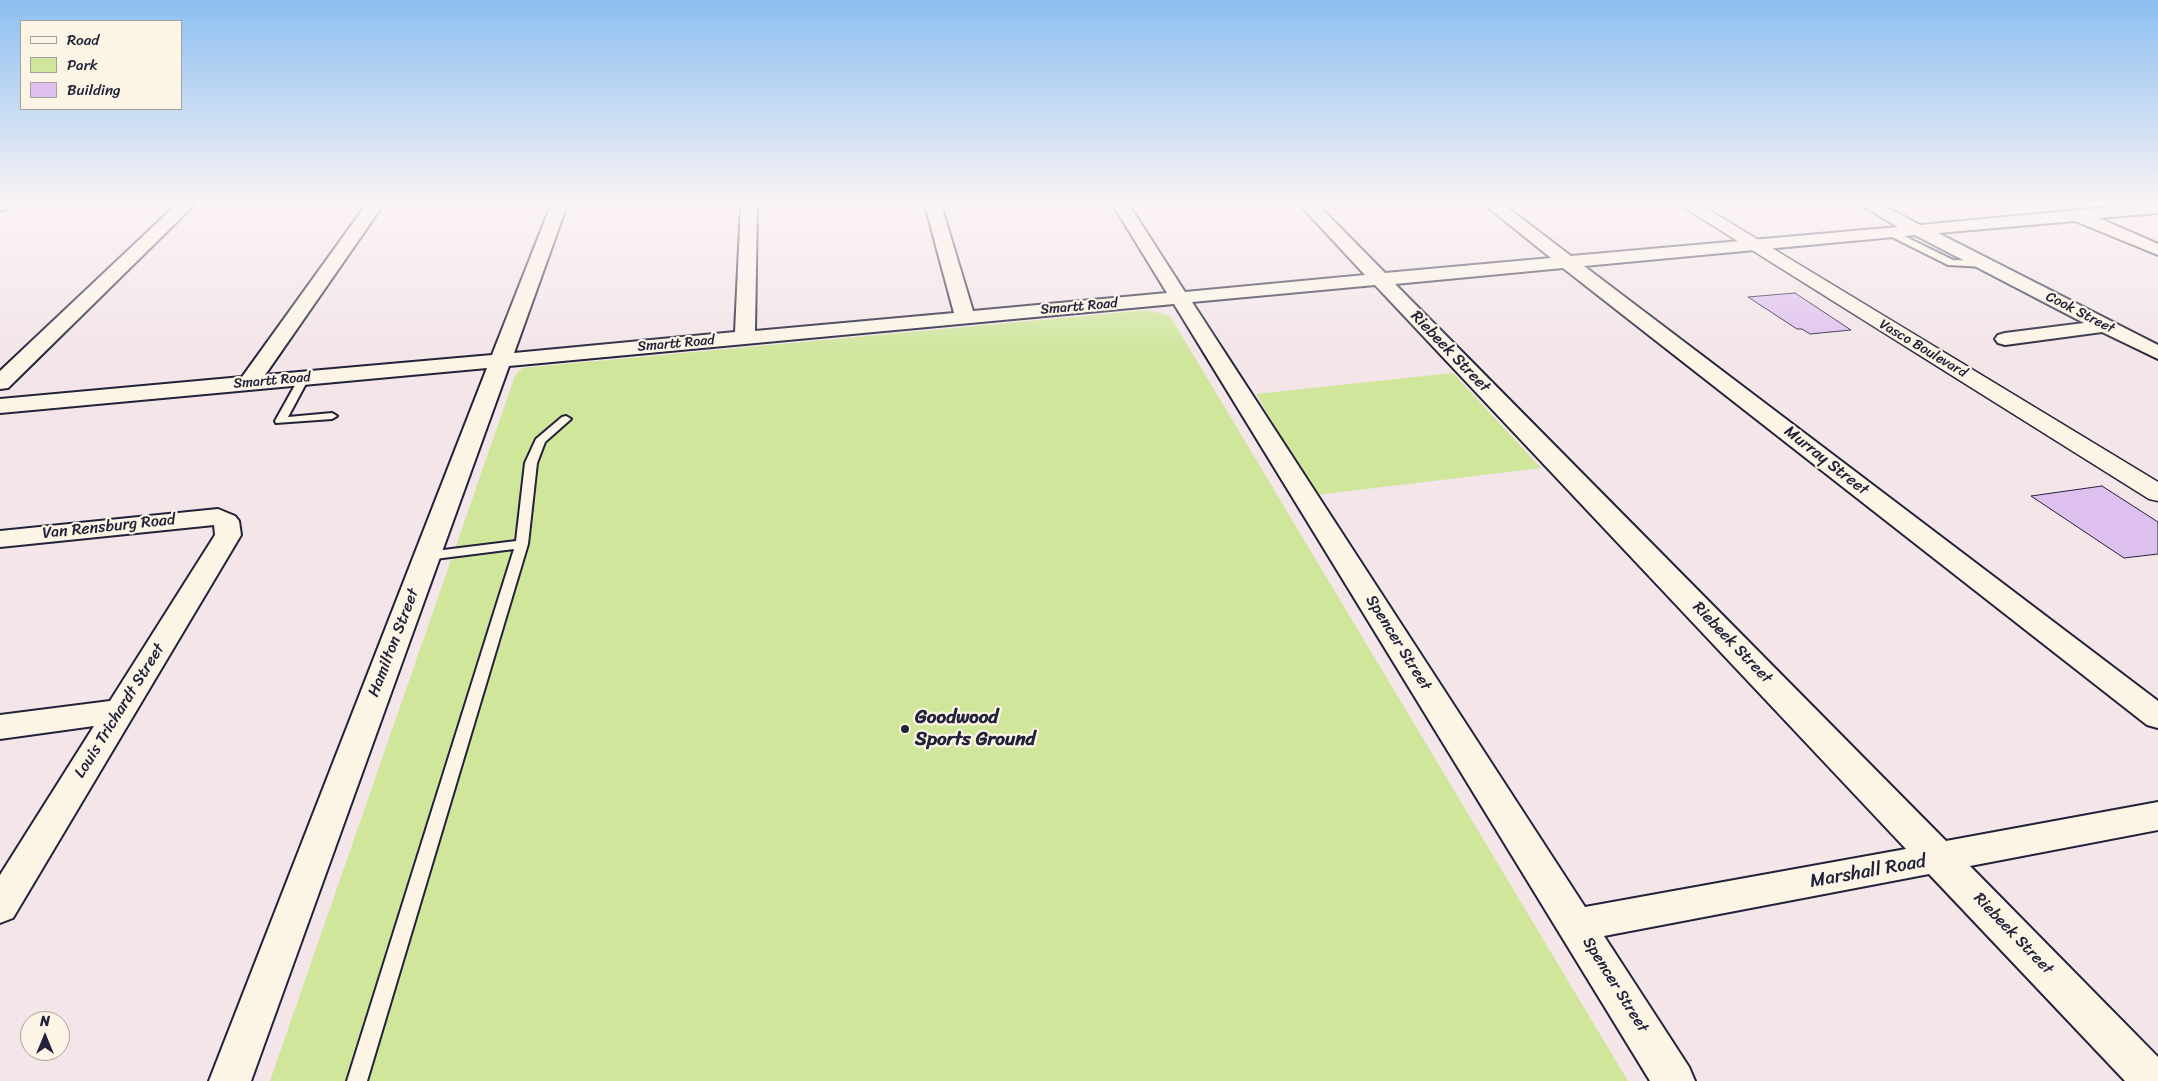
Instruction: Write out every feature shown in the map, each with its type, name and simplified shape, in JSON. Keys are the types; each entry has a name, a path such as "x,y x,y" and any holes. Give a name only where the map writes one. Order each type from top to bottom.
{"main road":[{"name":"Vasco Boulevard","path":"1780,255 2158,493"},
{"name":"Vasco Boulevard","path":"1782,255 2158,474"}],"street":[{"path":"0,383 133,255"},
{"path":"249,383 339,255"},
{"name":"Hamilton Street","path":"230,1081 540,255"},
{"path":"745,338 747,255"},
{"path":"947,255 965,317"},
{"name":"Spencer Street","path":"1152,255 1674,1081"},
{"name":"Riebeek Street","path":"1356,255 1941,858 2153,1081"},
{"name":"Murray Street","path":"1559,255 2158,717"},
{"name":"Smartt Road","path":"0,406 1639,255"},
{"name":"Cook Street","path":"1967,255 2158,353"},
{"path":"2005,339 2106,326"},
{"name":"Van Rensburg Road","path":"0,539 218,517"},
{"name":"Louis Trichardt Street","path":"0,907 228,535 226,521 218,517"},
{"path":"0,727 121,711"},
{"name":"Marshall Road","path":"1577,925 2158,816"}],"lane":[{"path":"1936,255 1951,263 1984,264"},
{"path":"304,378 280,421 332,416"},
{"path":"357,1081 522,544 531,463 540,441 566,419"},
{"path":"427,556 522,544"}],"green space":[{"name":"Goodwood Sports Ground","path":"1148,310 1170,316 1628,1081 270,1081 515,376 522,368"},
{"path":"1453,373 1541,468 1316,495 1256,394"}],"building":[{"path":"1795,293 1851,330 1810,334 1802,329 1797,329 1748,297"},
{"path":"2102,486 2158,522 2158,554 2124,558 2031,496"}],"place":[{"name":"Goodwood Sports Ground","path":"905,729"}]}
